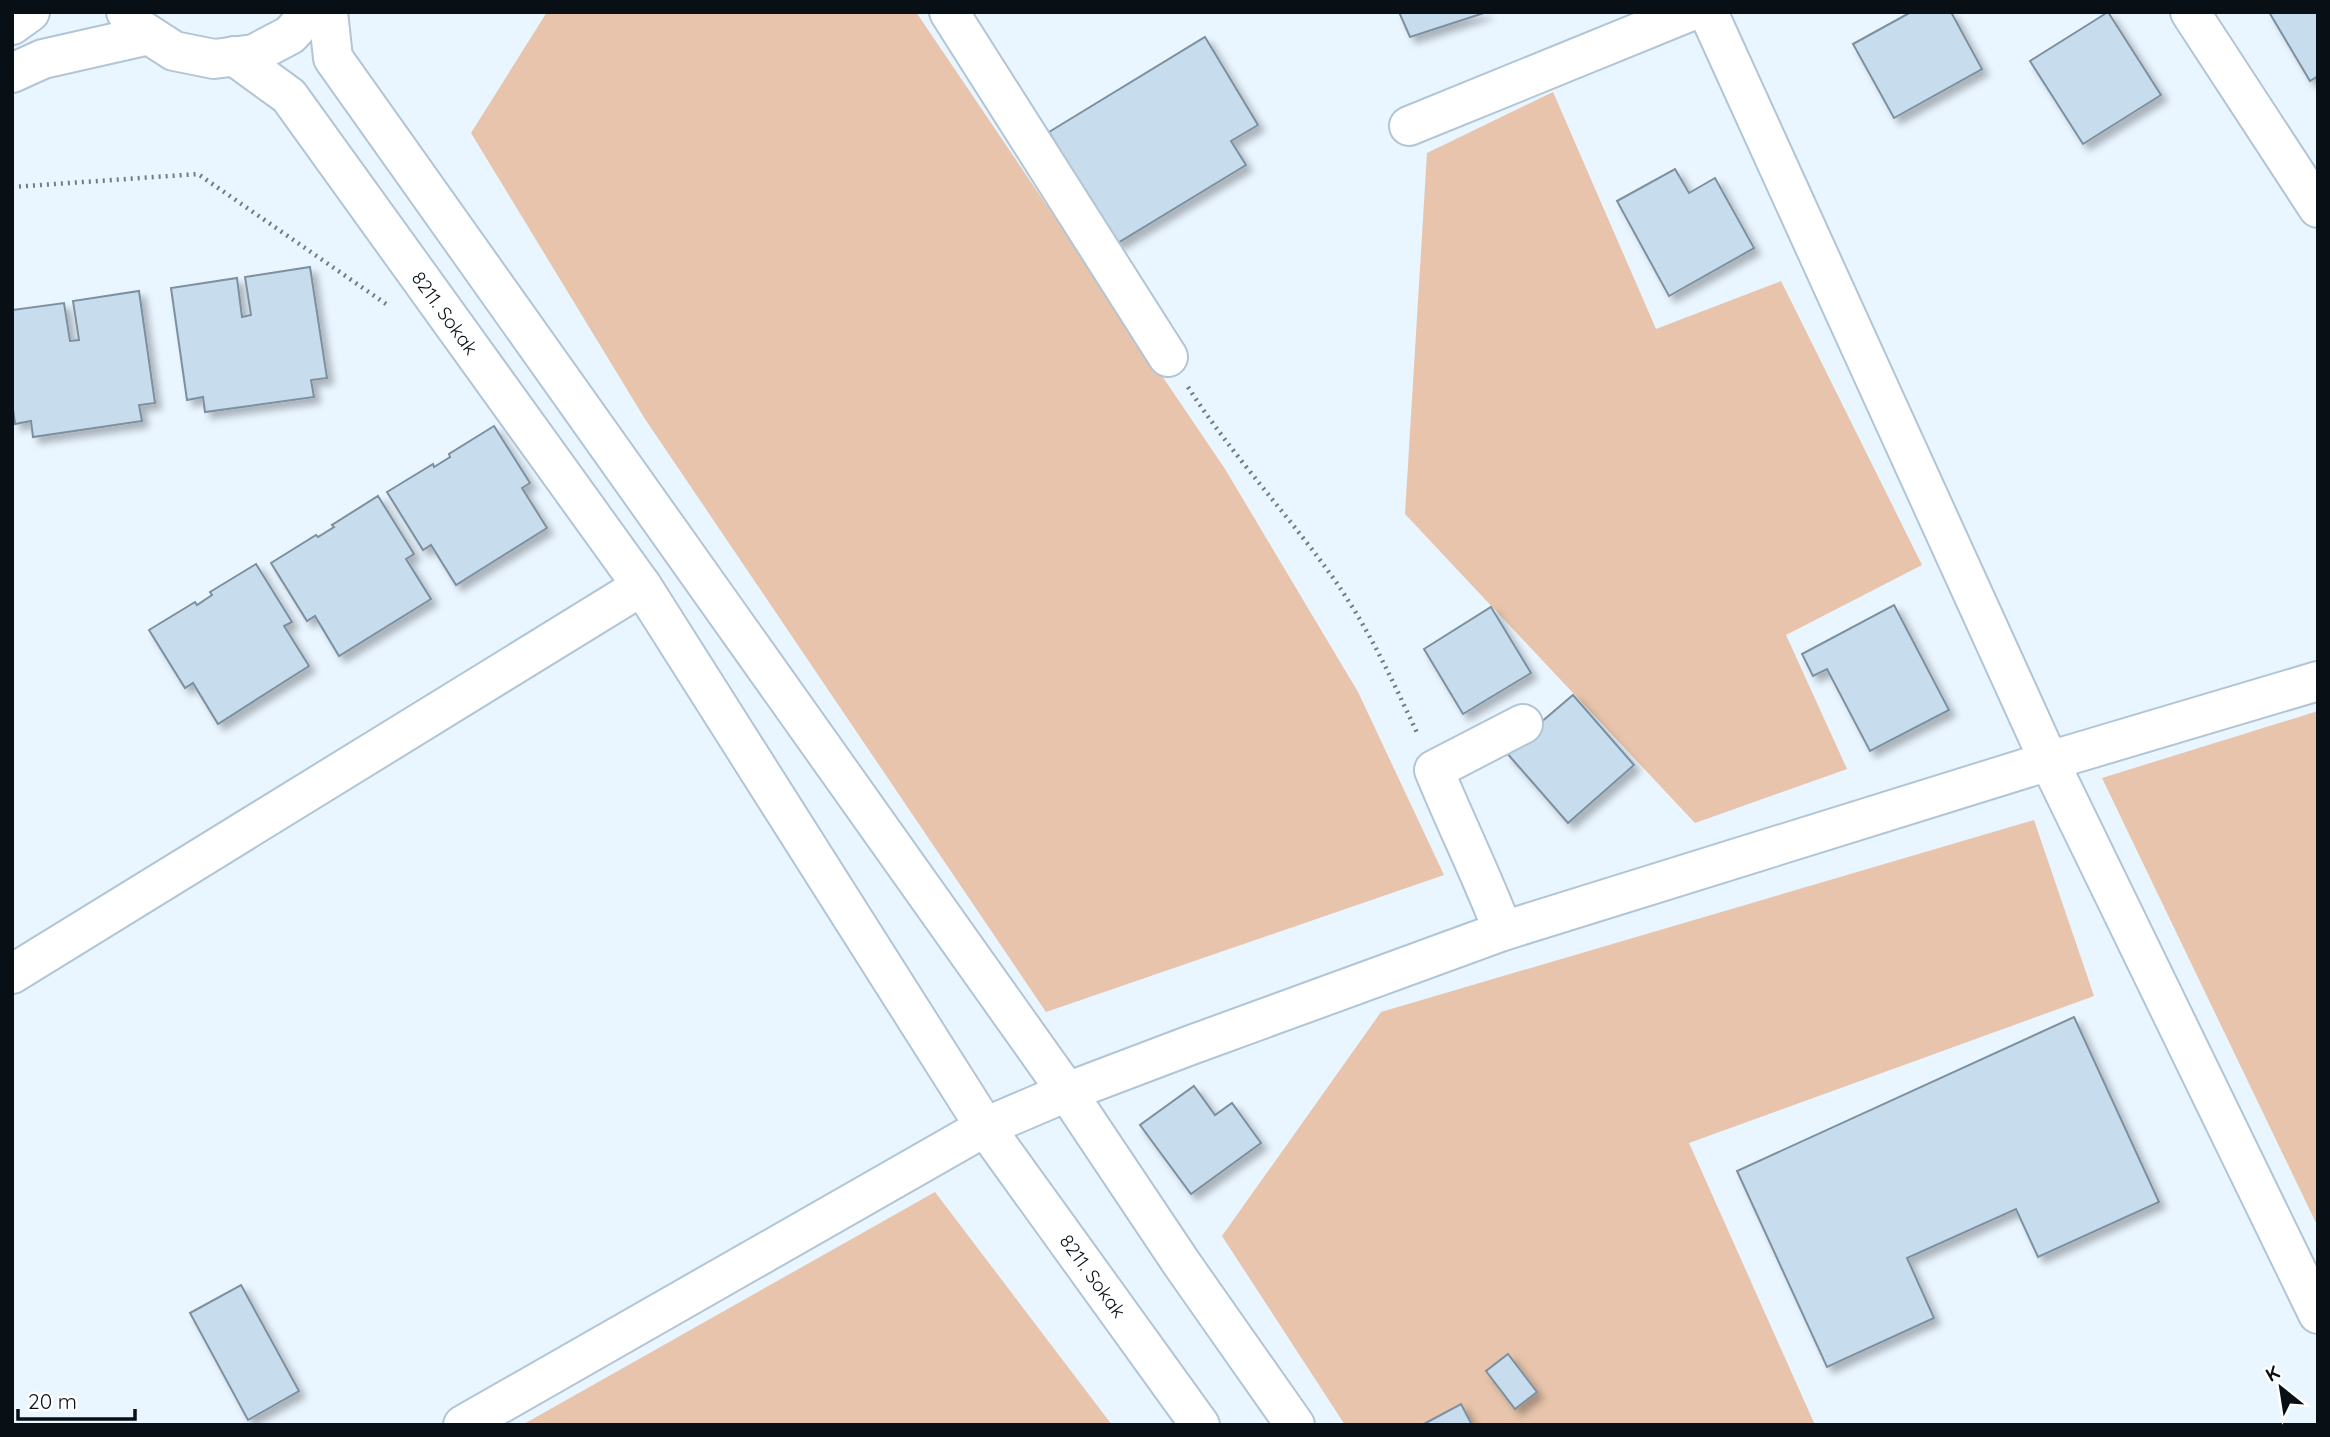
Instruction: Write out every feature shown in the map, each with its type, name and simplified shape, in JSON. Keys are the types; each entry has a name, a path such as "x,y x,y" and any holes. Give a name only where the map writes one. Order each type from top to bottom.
{"street":[{"path":"12,25 30,12"},
{"path":"12,72 138,24 174,51 214,59 254,54 290,35 311,12"},
{"path":"328,12 333,58 1067,1092 1295,1425"},
{"path":"949,12 1168,357"},
{"path":"1409,126 1689,12"},
{"path":"1708,12 2049,761 2318,1314"},
{"path":"2190,12 2318,208"},
{"name":"8211. Sokak","path":"234,56 289,96 642,586 985,1127 1200,1425"},
{"path":"12,974 642,586"},
{"path":"463,1425 985,1127 1067,1092 1503,931 2049,761 2318,681"},
{"path":"1503,931 1482,875 1454,820 1434,770 1523,724"}],"path":[{"path":"12,187 198,174 389,306"},
{"path":"1168,357 1216,431 1331,576 1382,656 1434,770"}],"shaded area":[{"path":"547,12 916,12 1225,469 1358,692 1444,875 1046,1012 645,419 471,133"},
{"path":"1553,92 1656,329 1781,281 1922,565 1786,635 1847,769 1695,823 1405,514 1427,153"},
{"path":"2318,711 2318,1227 2102,778"},
{"path":"2034,820 2094,996 1689,1143 1815,1425 1345,1425 1222,1236 1381,1012"},
{"path":"935,1192 1112,1425 522,1425"}],"building":[{"path":"1399,12 1487,12 1410,37"},
{"path":"1911,12 1951,12 1982,69 1894,118 1853,44"},
{"path":"2108,12 2161,95 2083,144 2030,61"},
{"path":"2269,12 2318,12 2318,76 2310,81"},
{"path":"1205,37 1258,125 1231,141 1246,165 1116,244 1049,132"},
{"path":"1675,169 1689,193 1715,178 1754,248 1669,296 1617,201"},
{"path":"310,267 327,378 311,380 314,397 205,412 203,397 187,400 171,288 237,278 242,317 251,315 245,277"},
{"path":"139,291 155,403 139,405 142,421 33,437 31,421 15,424 12,402 12,310 64,303 70,341 79,340 73,301"},
{"path":"494,426 530,483 522,488 547,528 456,585 431,545 423,550 387,492 433,464 434,467 450,457 449,454"},
{"path":"378,496 414,554 406,559 431,599 339,656 315,616 307,621 271,563 334,527 332,525"},
{"path":"256,564 292,622 284,626 309,666 218,724 193,683 185,688 149,630 195,602 197,605 212,595 210,592"},
{"path":"1894,605 1949,710 1870,751 1827,669 1813,676 1802,654"},
{"path":"1491,607 1531,673 1463,714 1424,649"},
{"path":"1573,695 1634,765 1568,823 1506,752"},
{"path":"2074,1017 2159,1202 2038,1257 2016,1209 1907,1258 1934,1318 1827,1367 1737,1171"},
{"path":"1194,1086 1215,1115 1232,1103 1261,1143 1191,1194 1140,1125"},
{"path":"241,1285 299,1391 248,1420 190,1313"},
{"path":"1508,1354 1537,1392 1515,1409 1486,1371"},
{"path":"1461,1404 1472,1425 1422,1425"}]}
